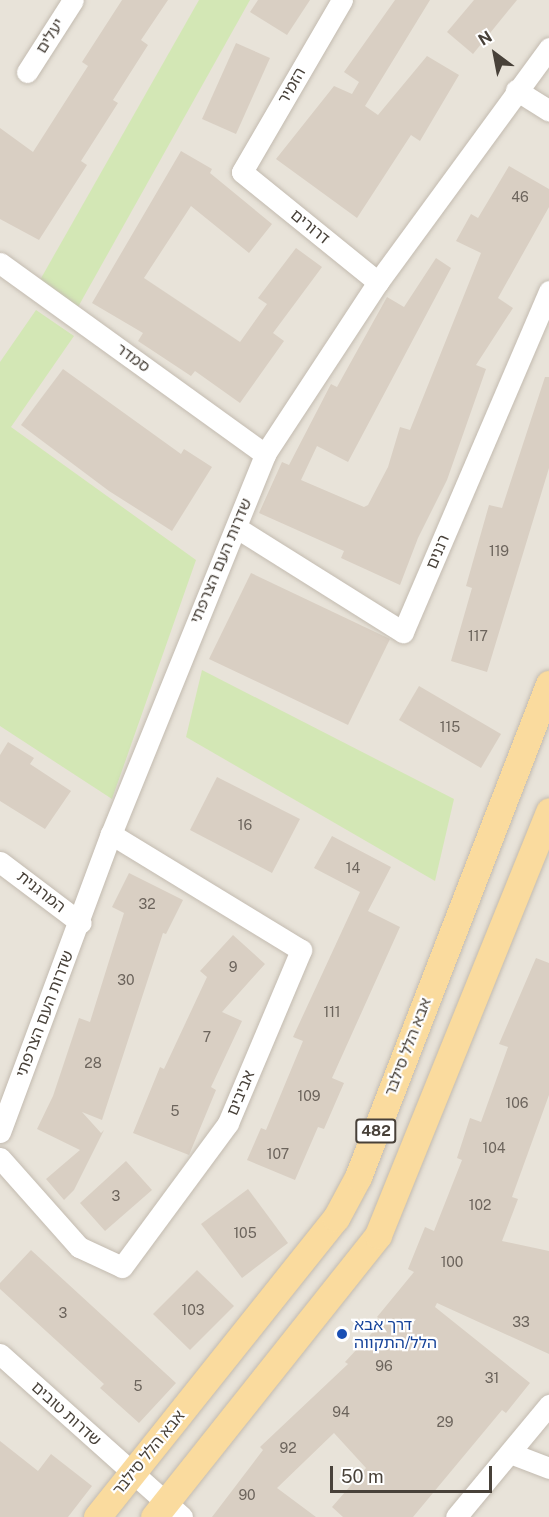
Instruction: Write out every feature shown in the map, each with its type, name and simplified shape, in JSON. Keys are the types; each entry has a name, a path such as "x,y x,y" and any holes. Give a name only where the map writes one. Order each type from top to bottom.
{"main road":[{"name":"אבא הלל סילבר","path":"97,1517 306,1258 347,1198 549,684"},
{"name":"482","path":"167,1512 378,1235 549,811"}],"street":[{"name":"יעלים","path":"27,72 73,0"},
{"name":"הזמיר","path":"242,172 342,0"},
{"name":"שדרות העם הצרפתי","path":"0,1132 81,923 111,834 237,528 265,454 378,282 516,90 549,48"},
{"path":"516,90 549,111"},
{"name":"דרורים","path":"242,172 378,282"},
{"name":"סמדר","path":"0,263 265,454"},
{"name":"רננים","path":"237,528 404,632 549,291"},
{"name":"אביבים","path":"0,1158 79,1247 122,1267 228,1123 301,950 111,834"},
{"name":"המרגנית","path":"0,862 81,923"},
{"name":"שדרות טובים","path":"0,1354 133,1474 167,1512"},
{"path":"456,1517 549,1405"},
{"path":"510,1454 549,1468"}],"shaded area":[{"path":"0,0 549,0 549,1517 0,1517"}],"green space":[{"path":"199,0 250,0 78,307 40,280"},
{"path":"36,310 74,336 11,427 196,560 112,799 0,726 0,362"},
{"path":"202,670 454,799 435,881 186,737"}],"building":[{"path":"122,0 168,0 141,40 148,45 113,100 118,103 81,161 87,165 39,240 0,219 0,128 33,152 88,66 82,62"},
{"path":"258,0 310,0 287,35 250,12"},
{"path":"395,0 430,0 365,106 378,115 427,56 459,75 420,141 411,135 357,218 276,159 334,86 352,94 359,82 344,72"},
{"path":"474,0 517,0 473,54 447,32"},
{"path":"236,43 270,58 236,134 202,119"},
{"path":"181,151 212,169 210,173 272,224 249,253 191,206 144,278 240,342 267,304 258,298 296,248 322,267 273,333 284,341 240,403 195,371 191,376 138,341 143,333 92,303"},
{"path":"509,166 549,189 549,207 498,298 513,308 476,365 486,369 447,480 418,538 400,585 341,558 344,551 259,513 282,462 289,465 331,384 337,387 387,297 404,307 436,258 451,268 348,462 317,446 301,480 364,507 368,505 388,467 400,427 410,430 481,253 456,241 471,214 478,218"},
{"path":"63,369 181,454 184,449 212,467 172,531 109,491 21,425"},
{"path":"545,377 549,377 549,468 487,672 451,661 472,588 466,586 489,505 502,508"},
{"path":"251,573 390,639 348,725 209,659"},
{"path":"419,686 501,734 481,768 399,720"},
{"path":"8,742 34,758 30,764 71,791 45,829 0,801 0,755"},
{"path":"217,777 300,819 272,873 190,830"},
{"path":"332,836 391,867 368,911 400,927 332,1078 344,1083 324,1129 318,1127 295,1180 247,1160 261,1128 266,1130 303,1041 293,1037 360,892 314,868"},
{"path":"129,873 183,900 166,934 163,933 102,1120 82,1112 101,1133 104,1130 74,1190 64,1200 46,1179 80,1150 37,1129 53,1096 79,1018 90,1022 124,913 112,907"},
{"path":"233,935 265,964 222,1012 242,1021 211,1087 216,1090 189,1155 133,1133 160,1067 164,1069 207,977 200,971"},
{"path":"536,958 549,963 549,1095 512,1197 518,1199 502,1241 549,1251 549,1354 437,1303 435,1307 530,1383 506,1413 502,1410 413,1517 343,1517 332,1507 366,1468 334,1433 277,1488 316,1517 212,1517 263,1450 260,1447 348,1364 345,1362 383,1321 377,1317 414,1272 408,1269 425,1227 434,1231 462,1160 457,1158 470,1118 481,1122 508,1047 499,1044"},
{"path":"126,1161 152,1190 105,1231 80,1203"},
{"path":"248,1189 288,1243 242,1278 201,1224"},
{"path":"31,1250 176,1383 139,1423 100,1388 104,1384 0,1289 0,1283"},
{"path":"197,1270 234,1306 190,1350 153,1314"},
{"path":"0,1441 38,1471 51,1454 92,1486 68,1517 0,1517"}],"place":[{"name":"דרך אבא הלל/התקווה","path":"342,1334"}]}
